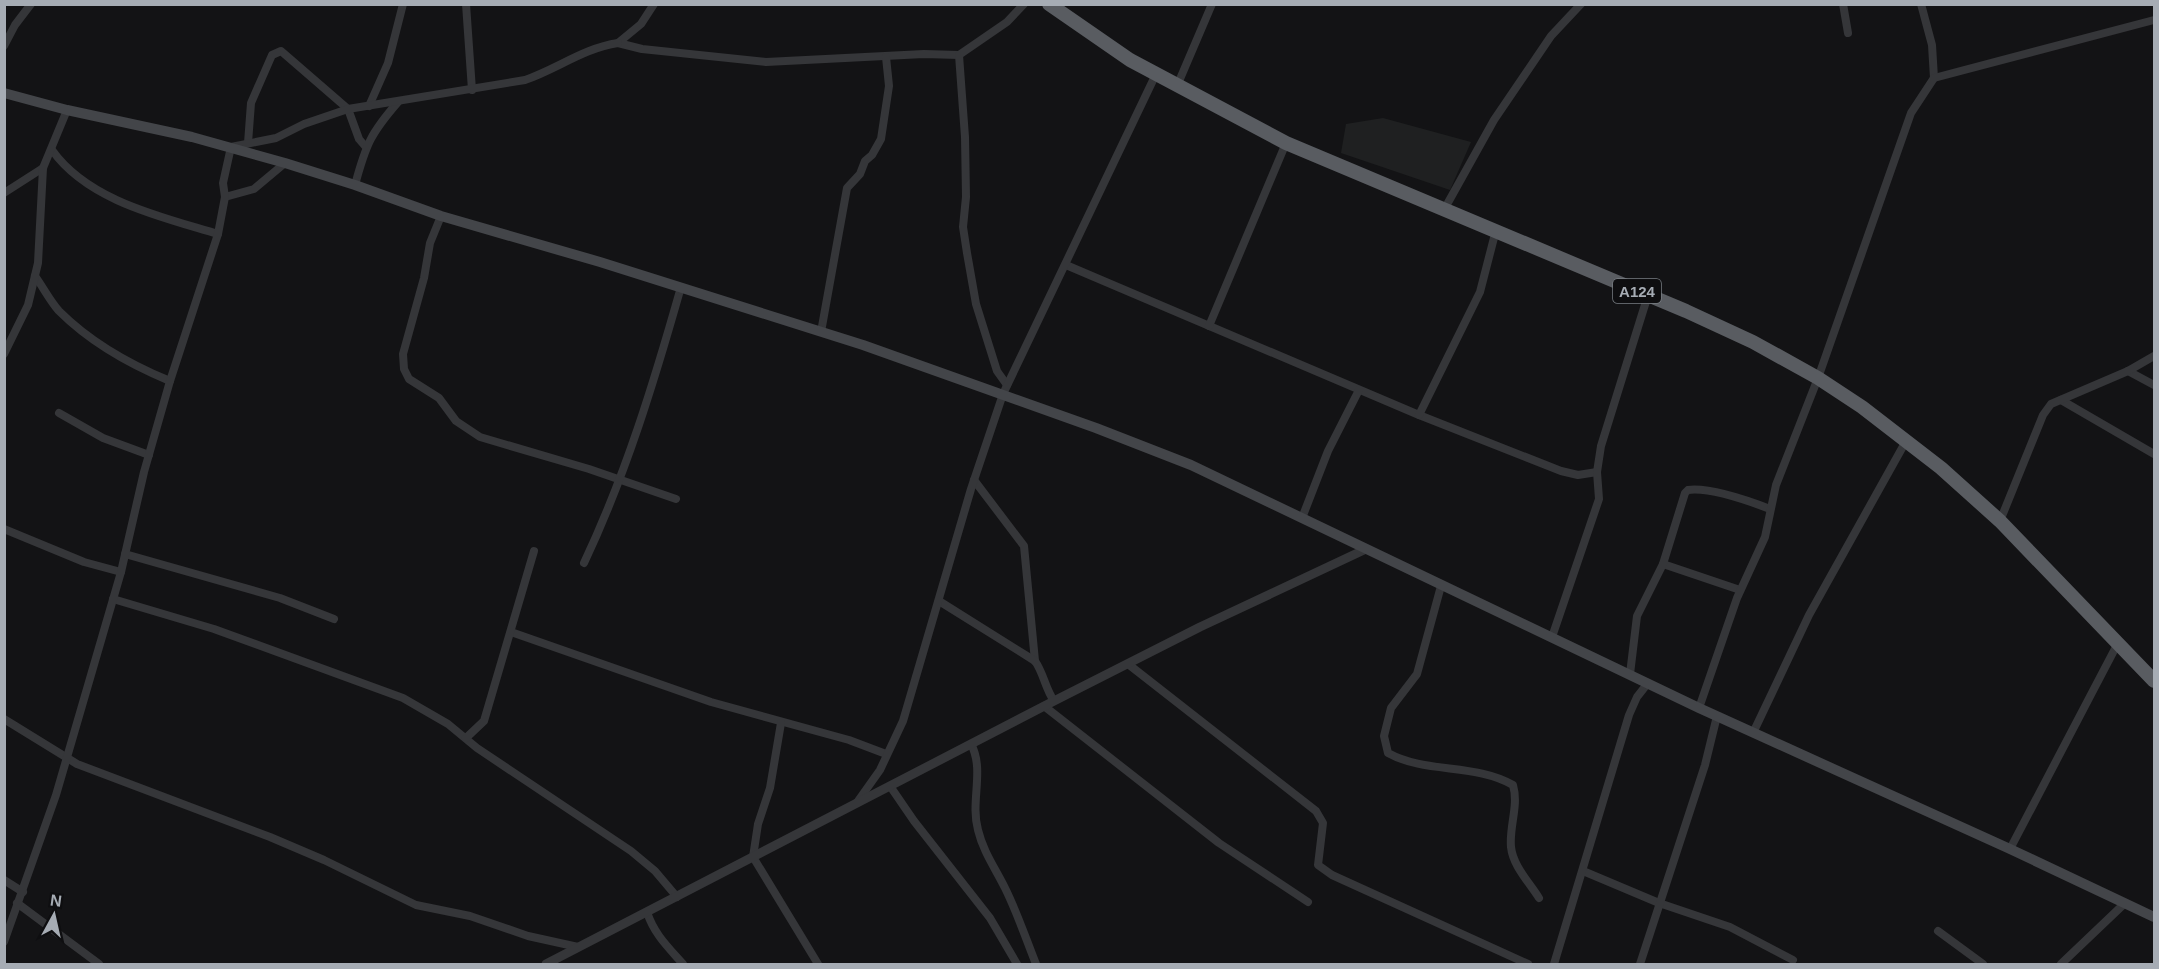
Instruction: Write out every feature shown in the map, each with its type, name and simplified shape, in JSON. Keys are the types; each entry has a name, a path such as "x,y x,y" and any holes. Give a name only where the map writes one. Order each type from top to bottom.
{"highway":[{"name":"A124","path":"1049,4 1156,74 1286,143 1496,230 1753,342 1818,378 1941,468 2000,521 2154,681"}],"main road":[{"path":"4,93 66,110 231,147 285,163 441,216 681,287 1005,390 1191,465 1699,708 2154,917"}],"street":[{"path":"4,46 15,25 31,4"},
{"path":"369,106 388,63 403,4"},
{"path":"466,4 472,90"},
{"path":"4,942 23,892 66,759 121,572 149,455 170,381 218,234 225,197 223,183 231,147 276,138 304,124 348,109 525,80 544,73 582,52 618,43 641,24 654,4"},
{"path":"618,43 642,49 766,62 924,54 959,56 1007,22 1024,4"},
{"path":"1177,86 1212,4"},
{"path":"1444,208 1494,120 1551,36 1581,4"},
{"path":"1843,4 1848,33"},
{"path":"1699,708 1740,590 1764,537 1776,485 1818,378 1911,113 1934,78 1933,52 1921,4"},
{"path":"1934,78 2154,20"},
{"path":"248,143 251,103 272,56 277,51 285,52 348,109 359,139 365,146"},
{"path":"959,56 965,137 966,197 963,226 965,244 976,304 1005,390"},
{"path":"822,332 847,188 860,174 864,161 875,151 886,120 889,86 886,57"},
{"path":"858,801 880,770 903,721 974,480 1005,390 1156,74"},
{"path":"355,185 365,146 374,129 398,102"},
{"path":"4,354 28,305 35,276 43,168 66,110"},
{"path":"1209,326 1286,143"},
{"path":"52,150 59,160 91,186 148,211 218,234"},
{"path":"225,197 254,189 285,163"},
{"path":"4,193 43,168"},
{"path":"441,216 430,243 424,278 403,354 404,369 409,379 440,398 456,421 480,437 676,499"},
{"path":"1419,415 1480,292 1496,230"},
{"path":"1066,265 1419,415 1561,471 1578,475 1597,472"},
{"path":"35,276 57,309 75,324 121,358 170,381"},
{"path":"584,563 621,480 651,392 681,287"},
{"path":"1552,637 1599,499 1597,472 1600,446 1647,296"},
{"path":"2000,521 2043,414 2051,404 2154,356"},
{"path":"2128,370 2154,385"},
{"path":"1302,519 1328,451 1359,390"},
{"path":"2061,400 2154,454"},
{"path":"59,413 103,438 149,455"},
{"path":"1753,733 1809,615 1906,441"},
{"path":"974,480 1024,546 1035,661"},
{"path":"1630,674 1637,616 1663,564 1688,490 1737,498 1770,509"},
{"path":"4,529 84,562 121,572"},
{"path":"546,964 1044,706 1366,549"},
{"path":"466,738 484,721 534,551"},
{"path":"125,554 280,598 334,619"},
{"path":"1663,564 1740,590"},
{"path":"1442,586 1416,674 1392,708 1384,735 1388,753 1403,762 1502,778 1513,785 1517,797 1511,847 1515,864 1539,898"},
{"path":"113,599 214,628 396,695 448,724 556,802 630,851 655,871 677,897"},
{"path":"939,601 1035,661 1044,673 1045,688 1054,701"},
{"path":"512,632 711,702 849,740 886,754"},
{"path":"2010,849 2118,643"},
{"path":"1128,664 1316,811 1323,823 1318,865 1332,875 1528,964"},
{"path":"1554,964 1629,715 1637,697 1648,683"},
{"path":"1044,706 1218,843 1308,902"},
{"path":"1640,964 1705,765 1717,716"},
{"path":"4,719 66,759 281,842 416,905 462,914 528,936 578,947"},
{"path":"781,723 753,857 818,964"},
{"path":"971,744 977,755 978,765 975,809 978,829 992,868 1004,886 1036,964"},
{"path":"890,786 914,821 990,918 1017,964"},
{"path":"1583,871 1659,903 1730,927 1793,960"},
{"path":"4,880 23,892"},
{"path":"17,903 99,964"},
{"path":"2061,964 2094,930 2124,904"},
{"path":"647,912 660,940 683,964"},
{"path":"1938,931 1983,964"}],"shaded area":[{"path":"1383,118 1471,142 1450,190 1341,153 1346,124"}]}
